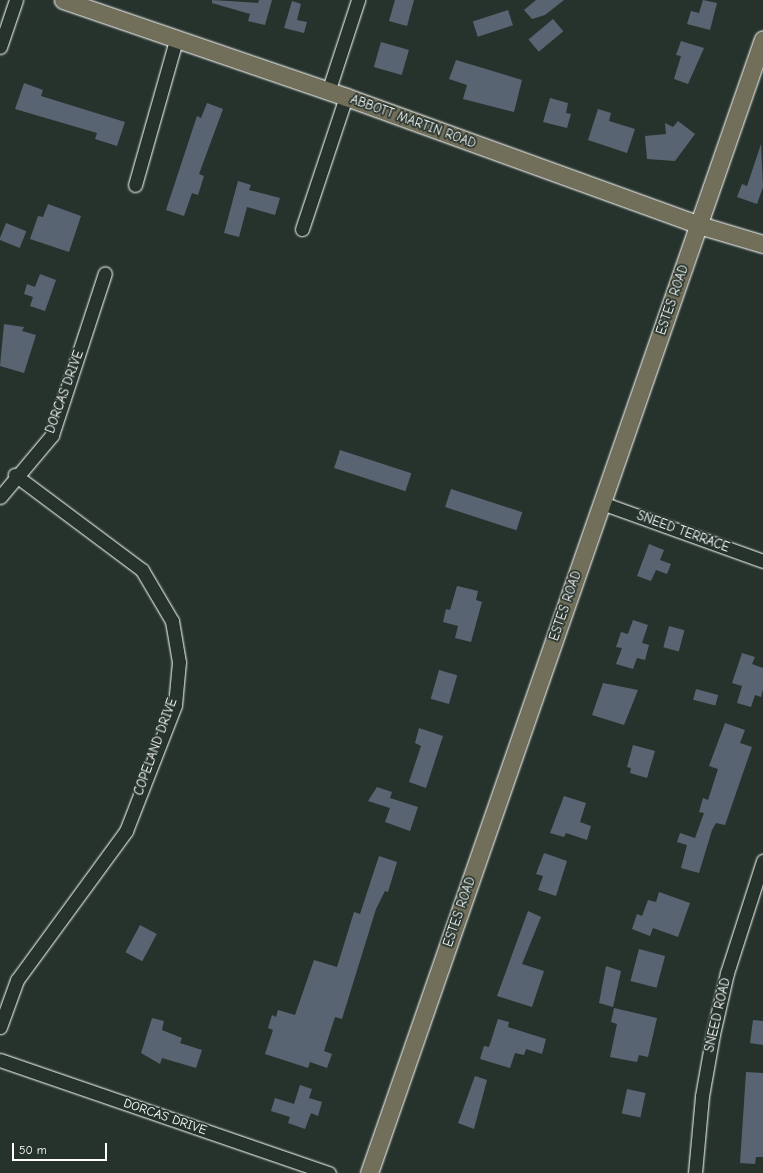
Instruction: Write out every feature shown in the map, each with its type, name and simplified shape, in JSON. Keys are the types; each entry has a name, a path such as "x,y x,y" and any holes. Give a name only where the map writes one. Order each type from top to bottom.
{"main road":[{"name":"ABBOTT MARTIN ROAD","path":"63,0 176,40 346,97 699,225 763,244"},
{"name":"ESTES ROAD","path":"369,1173 763,39"}],"street":[{"path":"0,47 16,0"},
{"path":"328,92 358,0"},
{"path":"135,185 176,40"},
{"path":"302,229 346,97"},
{"name":"DORCAS DRIVE","path":"0,497 15,475 52,435 105,273"},
{"name":"COPELAND DRIVE","path":"0,1027 17,980 126,831 175,705 179,662 172,621 142,570 15,475"},
{"name":"SNEED TERRACE","path":"602,503 763,561"},
{"name":"SNEED ROAD","path":"695,1173 702,1096 713,1034 728,973 763,861"},
{"name":"DORCAS DRIVE","path":"0,1060 330,1173"}],"building":[{"path":"212,0 258,3 259,0 272,0 265,25 248,21 250,14 212,3"},
{"path":"395,0 414,0 407,26 389,21"},
{"path":"536,0 564,0 545,15 532,19 524,10"},
{"path":"703,0 717,3 710,30 687,24 691,11 699,13"},
{"path":"292,1 301,4 297,20 307,22 304,33 284,28"},
{"path":"508,10 513,25 478,37 473,21"},
{"path":"553,19 563,31 539,52 528,40"},
{"path":"681,41 704,48 688,84 674,79 681,56 676,55"},
{"path":"381,42 409,50 402,75 374,67"},
{"path":"456,60 522,80 514,112 463,99 467,85 449,79"},
{"path":"24,83 43,90 41,96 125,122 117,146 95,139 97,133 15,109"},
{"path":"550,98 568,103 566,113 571,114 567,128 543,122"},
{"path":"207,103 223,109 199,174 204,176 198,195 192,193 184,216 166,210 197,116 201,118"},
{"path":"598,109 611,113 609,121 635,129 627,153 588,140"},
{"path":"678,121 695,134 675,161 647,159 645,136 666,134 665,123 673,127"},
{"path":"761,144 763,187 757,204 737,197 742,184 747,186"},
{"path":"238,181 251,185 249,190 280,198 275,215 247,207 239,237 224,233"},
{"path":"48,204 81,216 69,252 30,239 38,216 43,217"},
{"path":"6,223 26,231 20,248 0,240"},
{"path":"40,274 56,280 45,311 30,306 33,297 24,294 27,284 35,287"},
{"path":"4,324 24,327 22,331 36,335 24,373 0,366"},
{"path":"340,450 411,473 405,491 334,468"},
{"path":"451,489 522,512 516,530 445,507"},
{"path":"649,544 664,550 660,560 671,564 667,574 656,570 651,581 637,576"},
{"path":"457,586 478,591 476,600 482,602 471,642 455,638 458,626 443,622 446,609 450,610"},
{"path":"633,620 648,625 642,643 649,645 645,660 637,658 633,669 616,664 622,648 616,647 621,632 628,634"},
{"path":"669,626 684,630 679,651 663,647"},
{"path":"742,653 755,657 752,664 763,668 763,689 761,697 755,695 751,707 737,703 742,686 732,683"},
{"path":"439,670 457,675 449,704 431,699"},
{"path":"603,683 638,690 624,725 592,715"},
{"path":"696,689 718,695 715,706 693,700"},
{"path":"725,723 745,730 740,743 752,747 725,825 716,823 712,830 699,873 681,868 687,845 677,842 680,833 695,838 704,813 699,812 703,798 708,800 718,769 709,766"},
{"path":"419,728 443,736 426,788 409,782 421,746 415,743"},
{"path":"633,745 655,751 647,778 630,773 631,768 627,767"},
{"path":"377,787 392,792 390,798 418,807 410,831 385,822 390,808 368,801"},
{"path":"564,796 586,803 580,822 591,826 587,840 566,833 564,837 550,833"},
{"path":"544,853 567,861 556,896 538,890 543,876 536,874"},
{"path":"379,856 397,862 388,892 385,891 376,909 342,1019 335,1017 324,1051 332,1054 327,1068 310,1062 308,1068 265,1054 273,1030 268,1028 272,1015 276,1017 278,1010 295,1015 314,960 337,967 354,912 360,914"},
{"path":"659,892 690,903 678,937 653,928 650,936 632,929 637,914 642,916 648,900 656,902"},
{"path":"528,911 541,917 522,964 544,971 532,1007 497,996"},
{"path":"140,925 157,934 142,961 125,952"},
{"path":"639,949 665,956 657,988 630,981"},
{"path":"606,966 621,971 613,1007 599,1003"},
{"path":"614,1008 657,1018 648,1057 639,1055 637,1062 610,1057 617,1024 611,1022"},
{"path":"152,1018 164,1021 162,1030 182,1038 180,1043 202,1050 196,1068 162,1058 160,1064 141,1053"},
{"path":"498,1019 509,1022 508,1027 546,1039 542,1054 526,1049 524,1055 515,1053 510,1068 480,1059 484,1046 489,1047"},
{"path":"753,1020 763,1021 763,1045 750,1043"},
{"path":"746,1072 763,1073 763,1157 756,1157 755,1164 740,1163"},
{"path":"475,1076 487,1080 474,1129 458,1123"},
{"path":"300,1085 312,1089 309,1098 322,1102 318,1116 311,1113 305,1129 288,1123 290,1117 271,1111 275,1098 294,1104"},
{"path":"627,1089 646,1093 640,1117 622,1113"}]}
